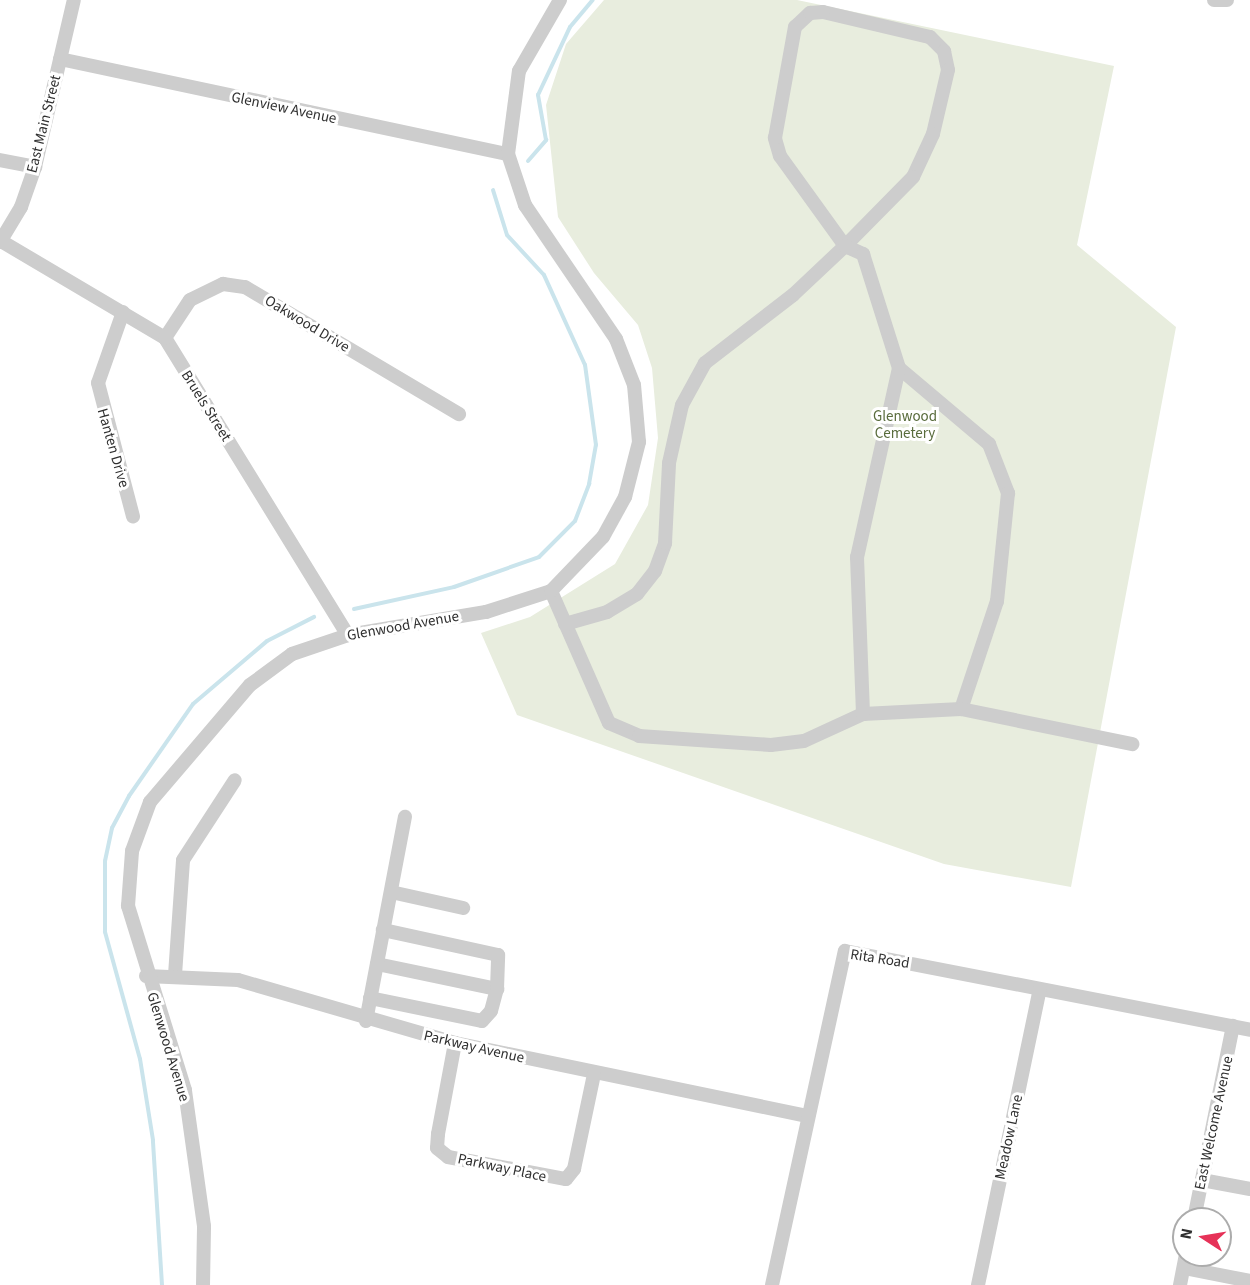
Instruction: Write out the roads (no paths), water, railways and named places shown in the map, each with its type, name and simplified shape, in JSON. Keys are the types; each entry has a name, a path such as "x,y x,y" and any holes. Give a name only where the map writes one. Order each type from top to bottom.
{"street":[{"name":"East Main Street","path":"0,242 35,167 74,0"},
{"name":"Glenwood Avenue","path":"203,1285 204,1226 185,1090 146,976 127,877 150,802 250,685 292,654 348,635 486,612 551,591 603,537 625,497 639,442 634,385 616,339 525,205 508,154 519,71 560,0"},
{"path":"1214,0 1227,0"},
{"path":"565,624 607,612 637,594 656,571 665,543 669,463 682,405 705,363 793,295 844,246 913,177 933,134 948,70 944,51 930,37 810,13 800,20 790,39 775,138 780,156 844,246 863,254 899,368 857,557 863,714"},
{"name":"Glenview Avenue","path":"60,59 508,154"},
{"path":"0,160 35,167"},
{"name":"Bruels Street","path":"0,242 165,338 348,635"},
{"name":"Oakwood Drive","path":"165,338 190,300 223,284 245,287 459,414"},
{"name":"Hanten Drive","path":"123,312 98,383 133,516"},
{"path":"899,368 989,444 1008,493 997,601 961,709"},
{"path":"551,591 602,712 623,731 771,745 804,741 863,714 961,709 1132,744"},
{"path":"174,975 183,860 235,780"},
{"path":"366,1021 405,817"},
{"path":"391,892 463,908"},
{"path":"370,998 482,1021 491,1011 497,989 498,955 384,930"},
{"name":"Rita Road","path":"772,1285 806,1116 845,951 1250,1030"},
{"path":"377,964 497,989"},
{"name":"Parkway Avenue","path":"146,976 174,975 238,980 366,1021 455,1043 594,1074 806,1116"},
{"name":"Meadow Lane","path":"978,1285 1040,989"},
{"name":"East Welcome Avenue","path":"1196,1207 1233,1026"},
{"name":"Parkway Place","path":"455,1043 437,1148 460,1159 566,1179 574,1169 594,1074"},
{"path":"1202,1180 1250,1189"},
{"path":"1180,1285 1184,1267"},
{"path":"1204,1267 1250,1281"}],"waterway":[{"path":"528,161 546,140 538,95 570,27 593,0"},
{"path":"354,609 454,587 539,557 575,521 589,484 596,445 585,365 544,275 507,235 493,190"},
{"path":"162,1285 153,1140 140,1059 105,932 105,861 112,828 129,796 193,704 267,641 314,617"}],"park label":[{"name":"Glenwood Cemetery","path":"905,424"}]}
